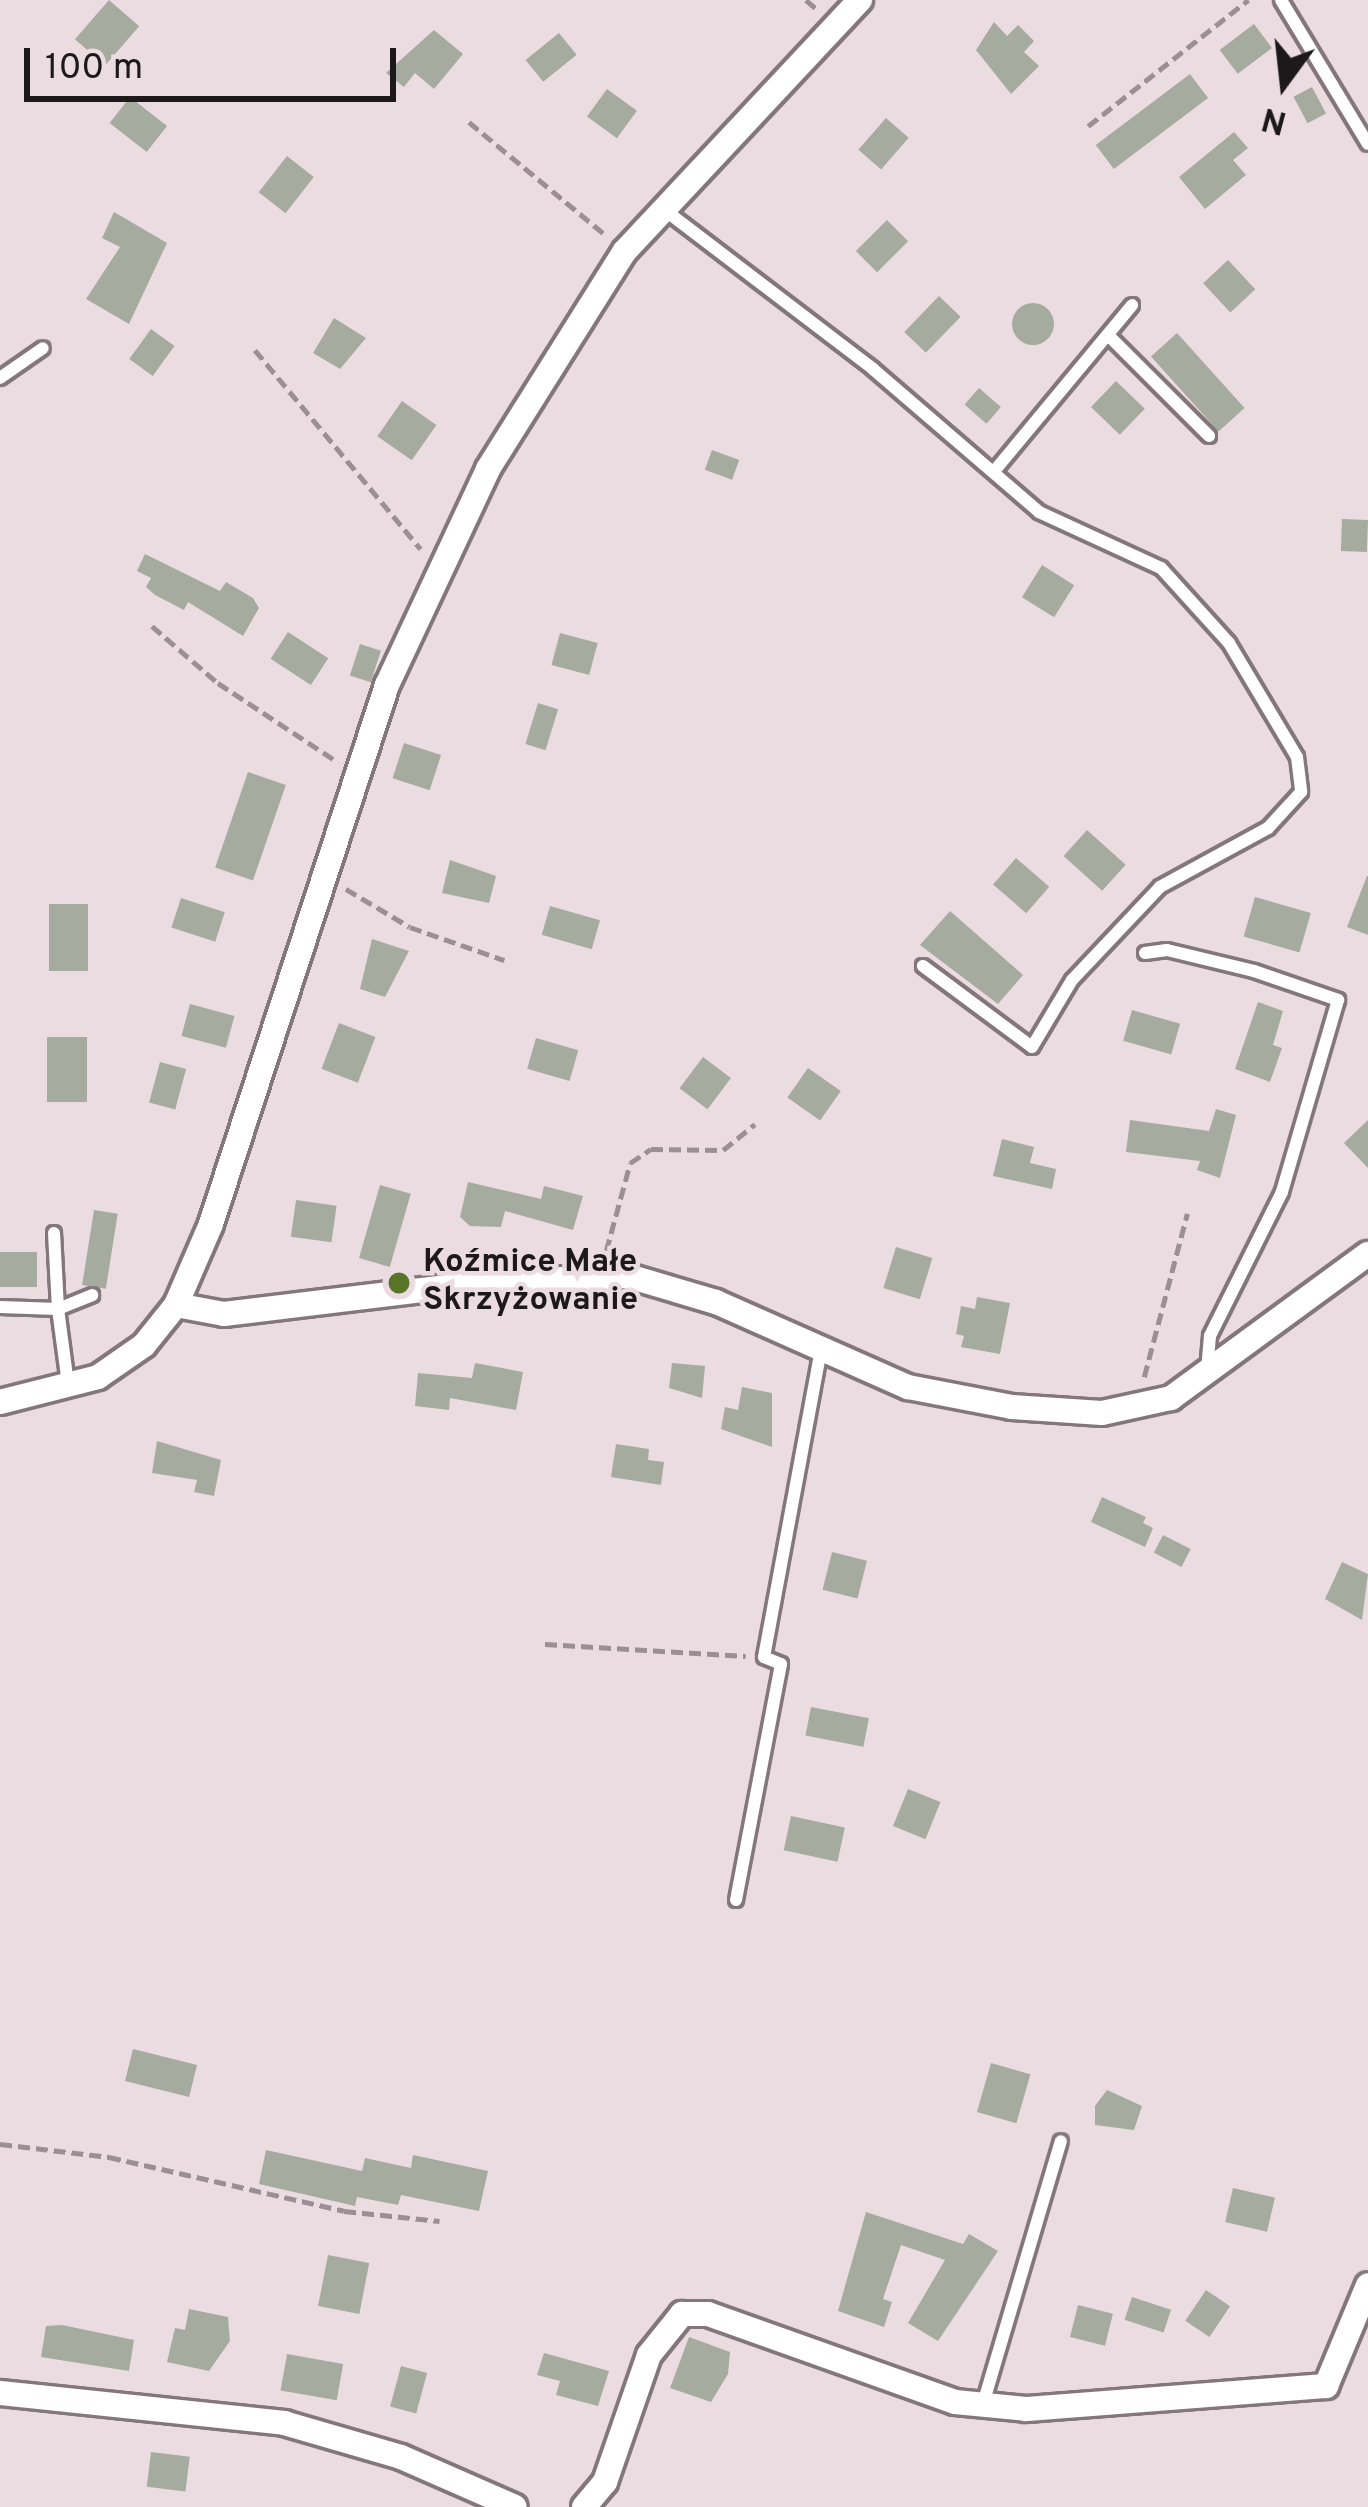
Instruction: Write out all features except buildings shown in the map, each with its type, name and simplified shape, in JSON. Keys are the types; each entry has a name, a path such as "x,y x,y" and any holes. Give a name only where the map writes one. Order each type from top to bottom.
{"street":[{"path":"0,1402 68,1388 144,1345 176,1305 212,1224 358,774 439,566 488,469 625,251 661,207 860,0"},
{"path":"176,1305 224,1314 600,1274 686,1291 821,1350 952,1398 1073,1412 1142,1410 1207,1373 1368,1254"},
{"path":"584,2507 605,2482 649,2354 682,2314 708,2314 982,2405 1239,2397 1327,2386 1368,2285"},
{"path":"0,2392 284,2423 401,2457 514,2507"}],"lane":[{"path":"1281,0 1368,144"},
{"path":"661,207 996,470 1039,512 1161,568 1229,643 1297,757 1301,793 1268,828 1160,887 1072,980 1032,1047 923,967"},
{"path":"996,470 1132,305"},
{"path":"1108,334 1209,436"},
{"path":"0,378 43,348"},
{"path":"1145,953 1167,950 1254,971 1338,1000 1282,1192 1210,1336 1207,1373"},
{"path":"54,1233 68,1388"},
{"path":"0,1307 58,1309 92,1295"},
{"path":"736,1900 781,1664 764,1658 821,1350"},
{"path":"982,2405 1061,2141"}],"path":[{"path":"1088,126 1248,0"},
{"path":"469,122 625,251"},
{"path":"256,350 397,526 439,566"},
{"path":"152,626 218,683 358,774"},
{"path":"325,877 410,927 504,960"},
{"path":"600,1274 630,1163 651,1149 723,1150 755,1124"},
{"path":"1142,1410 1186,1214"},
{"path":"545,1644 764,1658"},
{"path":"0,2144 109,2156 344,2211 439,2221"}],"place":[{"name":"Koźmice Małe Skrzyżowanie","path":"399,1283"}]}
